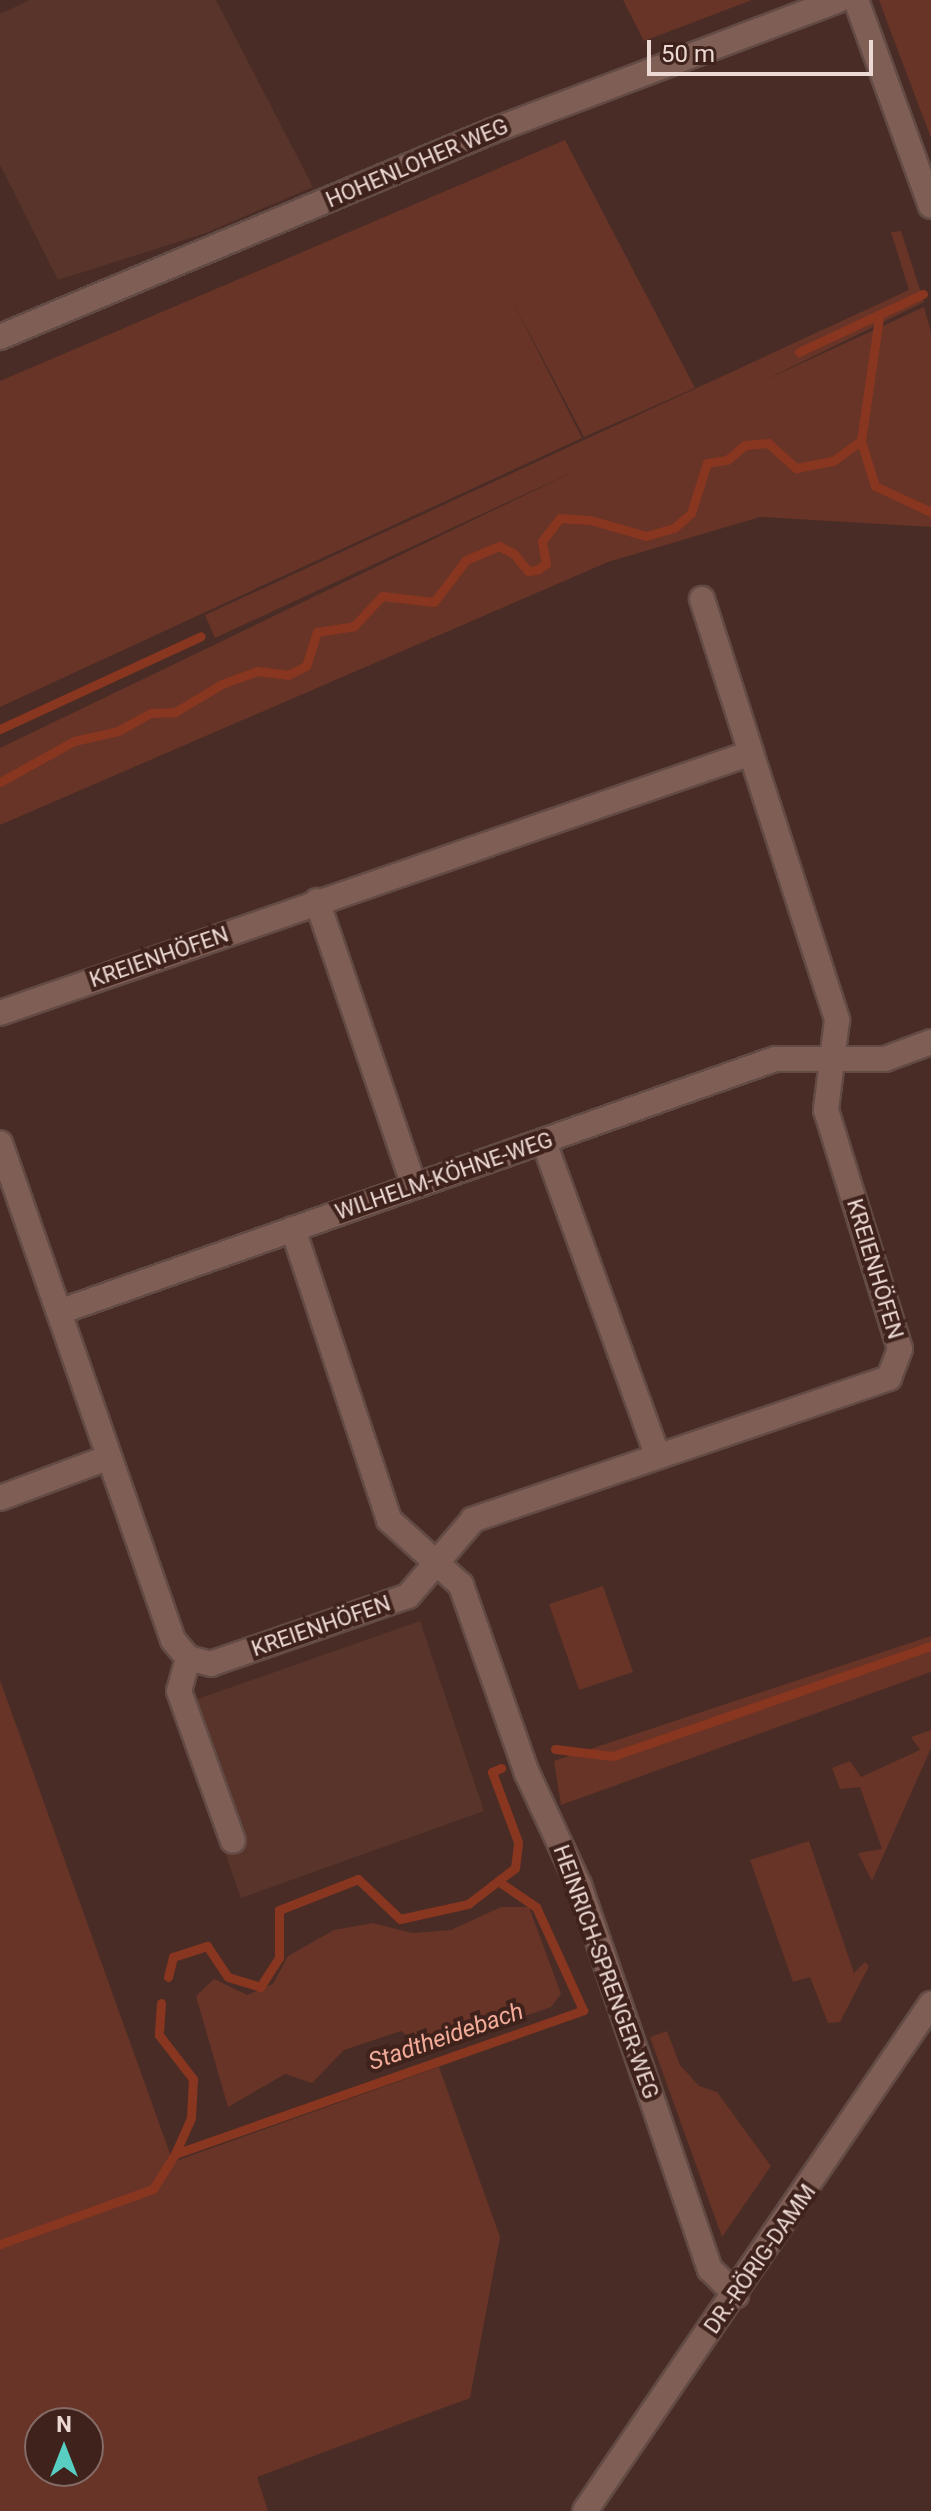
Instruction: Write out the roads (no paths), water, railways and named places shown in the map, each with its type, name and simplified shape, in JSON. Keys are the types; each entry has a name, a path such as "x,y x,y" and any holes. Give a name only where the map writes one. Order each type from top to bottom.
{"street":[{"name":"HOHENLOHER WEG","path":"0,337 492,131 838,0"},
{"path":"856,0 931,206"},
{"name":"KREIENHÖFEN","path":"188,1658 211,1664 408,1596 473,1520 657,1454 889,1378 900,1349 826,1110 837,1020 702,599"},
{"name":"KREIENHÖFEN","path":"0,1013 751,753"},
{"path":"317,901 414,1186"},
{"path":"832,1061 885,1059 931,1042"},
{"name":"WILHELM-KÖHNE-WEG","path":"59,1312 775,1059 832,1061"},
{"path":"544,1142 657,1454"},
{"path":"0,1143 107,1458 173,1640 188,1658 179,1691 233,1841"},
{"path":"293,1229 389,1520 412,1546 439,1560"},
{"path":"0,1498 107,1458"},
{"name":"HEINRICH-SPRENGER-WEG","path":"439,1560 461,1585 527,1773 579,1885 710,2269 736,2295"},
{"name":"DR.-RÖRIG-DAMM","path":"585,2511 736,2295 931,2004"}],"waterway":[{"path":"799,352 923,294"},
{"path":"0,782 74,741 118,731 151,713 175,712 222,684 257,671 288,675 306,666 317,632 354,626 382,596 434,602 466,560 499,546 513,553 528,571 537,570 546,564 542,541 560,518 590,520 646,536 674,528 691,513 707,463 727,460 745,445 768,443 796,468 833,461 861,441 879,318"},
{"path":"861,441 875,486 931,512"},
{"path":"0,729 201,636"},
{"name":"Stadtheidebach","path":"555,1749 613,1756 931,1646"},
{"name":"Stadtheidebach","path":"168,1977 173,1957 207,1946 228,1977 260,1987 279,1958 279,1910 358,1879 400,1919 468,1904 515,1868 518,1842 492,1772 501,1768"},
{"name":"Stadtheidebach","path":"0,2244 153,2189 175,2154 583,2010 536,1907 501,1883"},
{"name":"Stadtheidebach","path":"161,2003 159,2035 193,2079 191,2118 175,2154"}]}
